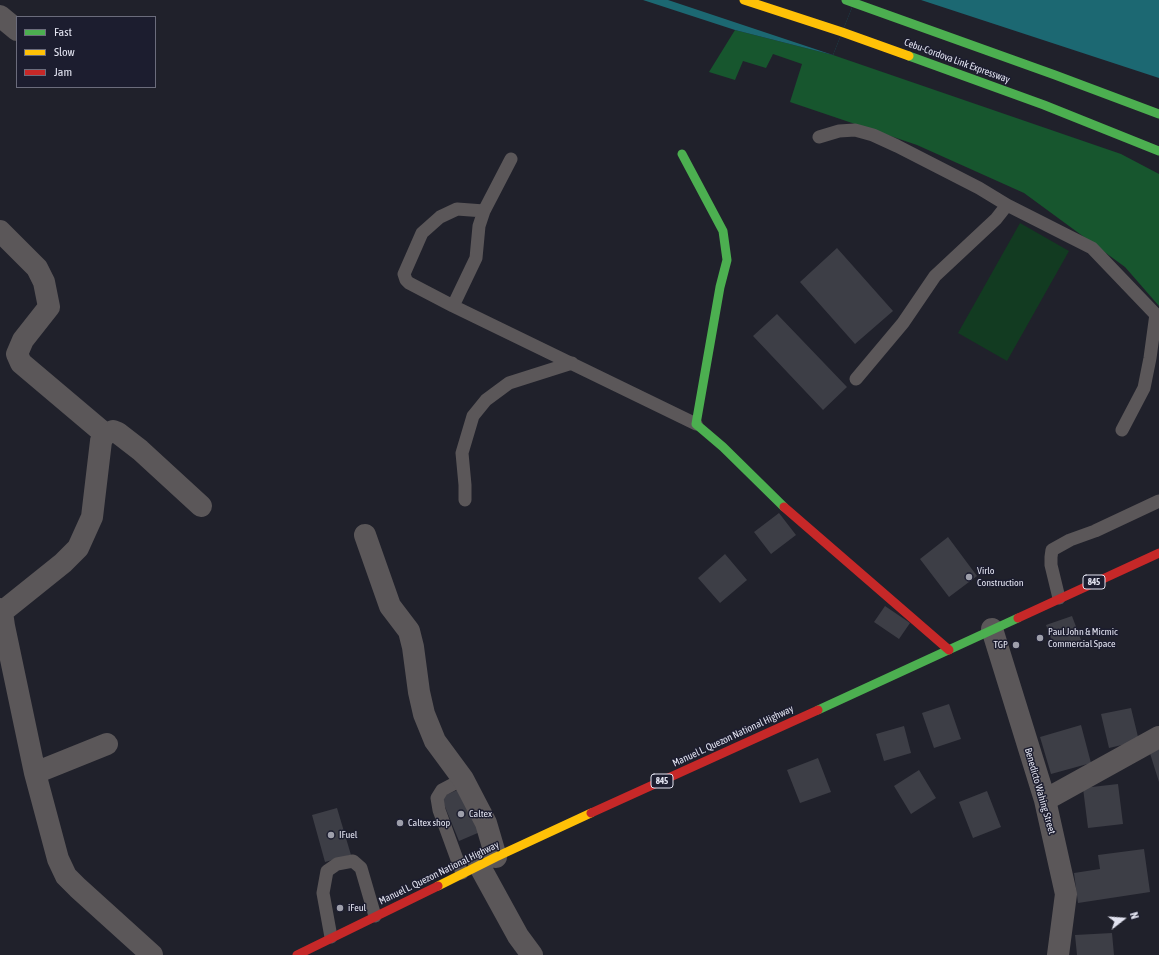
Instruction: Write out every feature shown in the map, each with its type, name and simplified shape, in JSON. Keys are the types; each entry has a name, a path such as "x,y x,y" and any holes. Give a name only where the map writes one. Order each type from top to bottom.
{"main road":[{"name":"Cebu-Cordova Link Expressway","path":"744,0 842,32 1044,105 1159,151"},
{"name":"Cebu-Cordova Link Expressway","path":"850,1 1159,114"},
{"path":"682,154 723,231 726,260 696,424 724,447 787,510 949,650"},
{"name":"Manuel L. Quezon National Highway","path":"307,952 331,937 479,865 1159,553"}],"street":[{"path":"0,16 16,29"},
{"path":"0,232 37,268 44,282 49,307 23,340 17,354 21,363 105,434"},
{"path":"152,955 66,876 58,859 35,773 1,610 63,563 78,548 92,517 101,441 105,434 113,430 129,441 201,506"},
{"path":"365,535 390,606 409,631 424,714 435,741 463,779 486,823 479,865 518,936 532,955"},
{"name":"Benedicto Wahing Street","path":"992,629 1045,800 1066,894 1058,955"},
{"path":"1045,800 1159,738"},
{"path":"35,773 107,744"}],"lane":[{"path":"819,137 839,131 855,130 873,135 979,188 1007,205 1092,248 1157,316 1144,388 1122,430"},
{"path":"453,306 476,258 479,226 484,211 510,159"},
{"path":"856,379 903,323 935,276 996,219 1007,205"},
{"path":"484,211 457,209 440,217 422,233 404,274 409,283 453,306 696,424"},
{"path":"465,500 462,453 473,416 486,400 509,383 572,363"},
{"path":"1059,598 1051,565 1050,557 1052,550 1070,540 1095,532 1159,501"},
{"path":"463,779 442,790 437,798 439,810 479,865"},
{"path":"331,937 323,893 327,871 337,864 353,861 361,868 375,916"}],"green space":[{"path":"735,30 833,55 1121,154 1159,174 1159,306 1125,267 1024,193 917,145 790,102 802,64 773,54 766,68 743,61 735,80 709,72"},
{"path":"1020,223 1069,251 1007,361 958,333"}],"water":[{"path":"643,0 855,0 833,55 735,30"},
{"path":"921,0 1159,0 1159,78"}],"pier":[{"path":"668,0 855,0 833,55"}],"building":[{"path":"837,248 893,311 855,344 800,282"},
{"path":"777,314 847,387 823,410 753,336"},
{"path":"779,513 796,535 771,554 754,532"},
{"path":"948,537 977,576 949,597 920,559"},
{"path":"725,554 747,580 720,603 698,578"},
{"path":"885,606 910,623 899,639 874,622"},
{"path":"1072,616 1081,640 1055,649 1046,625"},
{"path":"949,704 961,739 934,748 922,713"},
{"path":"1131,708 1139,741 1109,748 1101,714"},
{"path":"1081,725 1091,763 1051,774 1040,737"},
{"path":"904,726 911,753 884,761 876,734"},
{"path":"1159,744 1159,782 1148,747"},
{"path":"818,758 831,792 800,803 787,770"},
{"path":"919,770 936,798 911,814 894,786"},
{"path":"1118,784 1123,824 1088,828 1083,788"},
{"name":"Caltex","path":"462,788 480,832 459,841 441,797"},
{"path":"987,791 1001,827 973,838 959,802"},
{"name":"IFuel","path":"337,808 351,855 325,862 312,815"},
{"path":"1144,849 1150,892 1078,903 1074,873 1100,869 1098,855"},
{"path":"1112,933 1114,955 1077,955 1075,935"}],"traffic: fast":[{"path":"846,0 1159,114"},
{"path":"909,56 1044,105 1159,151"},
{"path":"682,154 723,231 727,260 720,287 696,424 723,447 784,507"},
{"path":"818,710 1018,618"}],"traffic: slow":[{"path":"744,0 909,56"},
{"path":"438,886 591,813"}],"traffic: jam":[{"path":"784,507 949,650"},
{"path":"1018,618 1159,553"},
{"path":"591,813 818,710"},
{"path":"297,955 438,886"}],"place":[{"name":"Virlo Construction","path":"969,577"},
{"name":"Paul John & Micmic Commercial Space","path":"1040,638"},
{"name":"TGP","path":"1016,645"},
{"name":"Caltex","path":"461,814"},
{"name":"Caltex shop","path":"400,823"},
{"name":"IFuel","path":"331,835"},
{"name":"iFeul","path":"340,908"}]}
